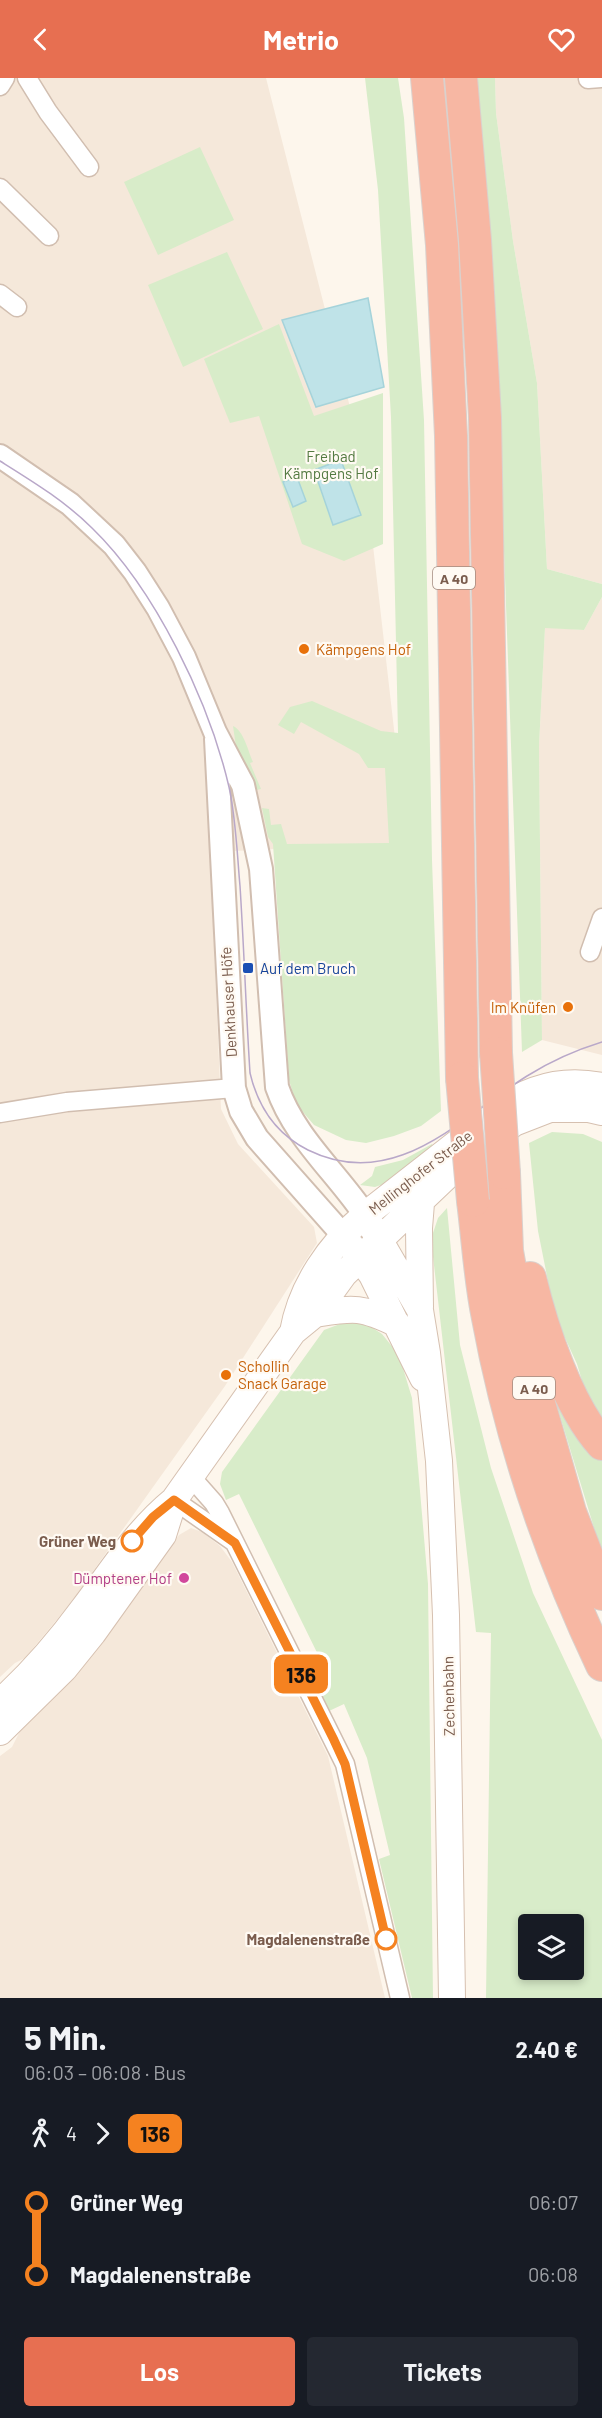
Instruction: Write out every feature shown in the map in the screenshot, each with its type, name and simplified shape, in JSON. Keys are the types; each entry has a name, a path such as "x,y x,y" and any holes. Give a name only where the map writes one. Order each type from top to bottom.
{"highway":[{"name":"A 40","path":"427,78 442,245 451,436 462,1078 473,1201 488,1318 512,1420 540,1517 576,1609 602,1665"},
{"name":"A 40","path":"461,78 475,240 485,418 496,1053 507,1251 526,1359 570,1512 602,1594"},
{"path":"504,1173 537,1310 568,1390 602,1444"}],"main road":[{"name":"Mellinghofer Straße","path":"293,1332 297,1309 326,1256 342,1234 365,1215 511,1101 532,1090 551,1084 581,1082 602,1086"},
{"name":"Mellinghofer Straße","path":"0,1702 49,1652 132,1541 153,1517 174,1500 293,1332 315,1314 344,1274 452,1172 514,1123 550,1109 589,1109 602,1112"},
{"path":"420,1310 418,1236 421,1203"},
{"name":"Zechenbahn","path":"365,1215 420,1310 427,1353 439,1461 446,1616 452,1998"},
{"name":"Zechenbahn","path":"342,1234 361,1259 397,1324 431,1395"},
{"path":"315,1314 354,1308 372,1312 397,1324"},
{"name":"Mellinghofer Straße","path":"0,1732 64,1669 93,1633 163,1535 174,1500"}],"street":[{"path":"0,86 5,78"},
{"path":"27,78 48,112 89,167"},
{"path":"0,188 49,236"},
{"path":"0,294 17,307"},
{"name":"Denkhauser Höfe","path":"0,456 70,504 114,545 158,608 184,657 215,732 243,785 261,869 278,1087 285,1109 305,1139 347,1188 365,1215"},
{"name":"Denkhauser Höfe","path":"215,732 234,1088 241,1111 257,1138 342,1234"},
{"path":"590,952 602,918"},
{"path":"0,1113 67,1102 234,1088"},
{"path":"191,1477 214,1503 345,1764 400,1998"},
{"path":"174,1500 235,1543"}],"shaded area":[{"path":"0,78 266,78 363,458 407,843 210,852 221,1109 238,1144 314,1227 317,1243 225,1386 69,1605 25,1658 15,1663 0,1677"},
{"path":"495,78 602,78 602,584 547,569 537,383 513,241 496,113"},
{"path":"602,597 602,1055 542,1040 539,746 545,627 584,630"},
{"path":"191,1528 202,1532 220,1546 232,1562 328,1756 385,1998 0,1998 0,1756 12,1747 20,1731 61,1690 100,1645 179,1535"}],"green space":[{"path":"365,78 398,78 404,118 424,420 432,860 441,1111 421,1126 366,1143 346,1140 314,1125 296,1104 289,1080 273,844 268,837 262,808 269,809 271,825 281,824 287,844 389,843 385,768 368,768 359,754 301,722 294,734 278,725 290,707 312,701 381,731 398,733 391,417 378,190"},
{"path":"475,78 495,78 496,113 513,241 537,383 547,569 602,584 602,597 584,630 545,628 539,746 542,1040 522,1052 498,382"},
{"path":"200,147 234,220 158,255 124,182"},
{"path":"227,252 263,329 183,367 148,285"},
{"name":"Freibad Kämpgens Hof","path":"279,324 314,416 383,393 383,544 344,561 302,544 259,416 230,423 204,359"},
{"path":"233,726 240,732 245,742 253,762 250,763 261,789 251,791 236,747"},
{"path":"552,1132 583,1134 602,1142 602,1419 587,1397 577,1364 555,1316 538,1231 529,1143"},
{"path":"432,1144 433,1147 384,1184 375,1187 360,1185 372,1176 375,1167 403,1160"},
{"path":"447,1208 460,1345 491,1468 533,1593 602,1740 602,1998 486,1998 491,1633 476,1632 431,1239 438,1218"},
{"path":"348,1321 368,1325 382,1334 399,1355 412,1398 428,1584 433,1998 412,1998 379,1859 390,1855 367,1758 344,1704 329,1711 318,1687 331,1681 239,1494 226,1500 220,1484 222,1472 324,1330"},
{"path":"543,1360 602,1455 602,1552 599,1544"}],"water":[{"path":"368,298 384,387 316,407 282,320"},
{"path":"341,460 361,515 333,525 314,470"},
{"path":"297,477 306,501 293,507 283,482"}],"tram line":[{"path":"0,461 71,509 115,553 158,614 193,683 220,754 233,811 240,886 250,1073 263,1108 278,1128 308,1150 340,1161 370,1162 398,1157 425,1145 451,1129 536,1071 564,1056 602,1042"}],"bus line":[{"name":"136","path":"132,1541 153,1517 174,1500 235,1543 345,1764 386,1939"}],"place":[{"name":"Kämpgens Hof","path":"304,649"},
{"name":"Auf dem Bruch","path":"248,968"},
{"name":"Im Knüfen","path":"568,1007"},
{"name":"Schollin Snack Garage","path":"226,1375"},
{"name":"Grüner Weg","path":"132,1541"},
{"name":"Dümptener Hof","path":"184,1578"},
{"name":"Magdalenenstraße","path":"386,1939"}]}
